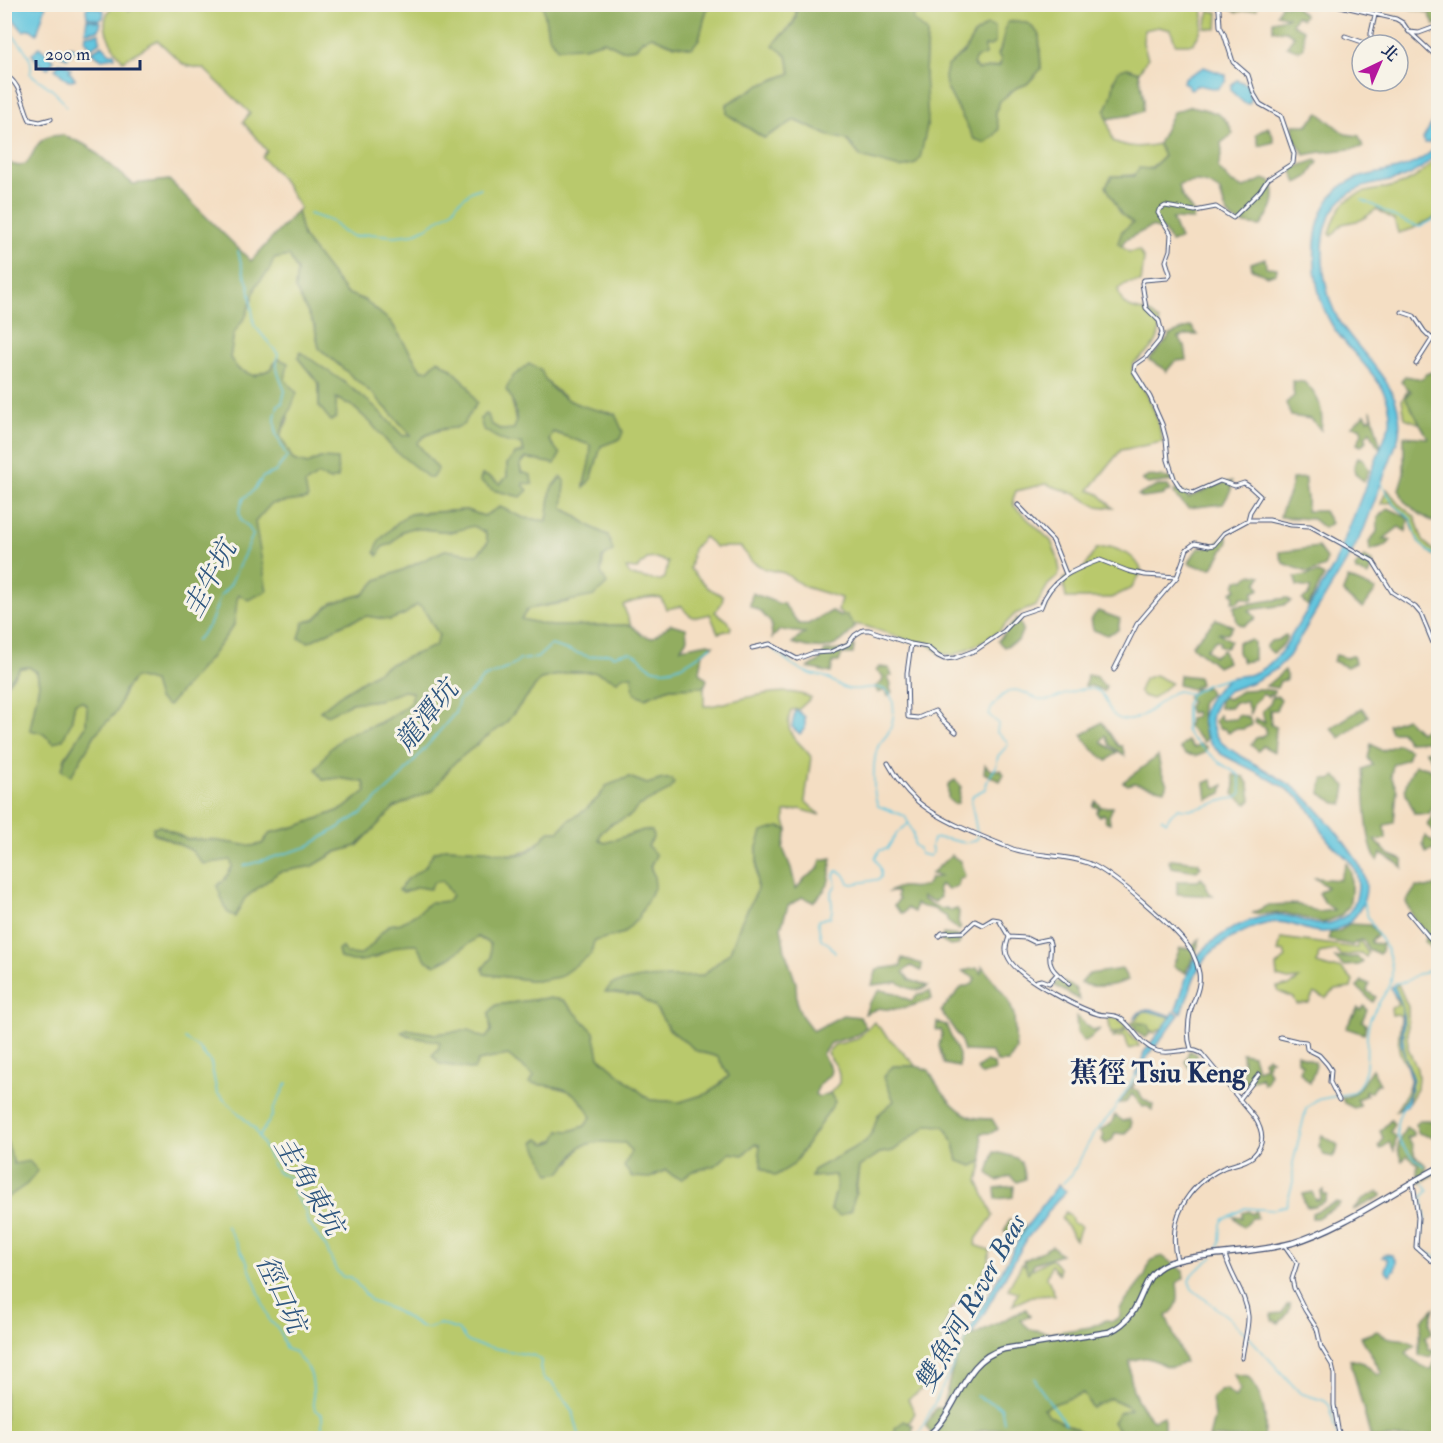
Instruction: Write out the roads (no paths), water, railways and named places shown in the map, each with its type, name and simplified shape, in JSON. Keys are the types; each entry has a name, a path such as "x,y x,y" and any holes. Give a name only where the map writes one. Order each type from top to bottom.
{"main road":[{"path":"927,1438 946,1417 972,1370 983,1358 1004,1349 1102,1334 1112,1330 1124,1323 1134,1312 1148,1280 1154,1272 1166,1264 1284,1245 1327,1229 1438,1168"}],"street":[{"path":"1217,4 1220,26 1233,62 1248,75 1260,104 1281,116 1295,159 1293,163 1268,179 1259,192 1233,218 1216,207 1195,211 1165,206 1160,209 1158,213 1171,234 1171,244 1166,261 1170,274 1168,278 1144,280 1142,283 1146,308 1159,321 1162,333 1159,341 1145,358 1135,365 1134,371 1150,397 1162,424 1168,460 1178,485 1186,492 1193,493 1220,481 1234,486 1244,483 1260,496 1248,520"},
{"path":"1332,4 1396,19 1403,23 1409,32 1438,58"},
{"path":"1371,33 1375,14"},
{"path":"1409,32 1419,33 1438,26"},
{"path":"1345,36 1350,37"},
{"path":"4,75 11,78 27,109 30,120 40,122 51,119"},
{"path":"1402,312 1414,316 1432,339"},
{"path":"1416,364 1438,333"},
{"path":"1018,505 1053,541 1066,574"},
{"path":"1114,670 1137,624 1177,577 1190,545 1214,544 1224,533 1248,520 1269,520 1291,525 1311,526 1373,561 1392,592 1421,614 1438,655"},
{"path":"752,648 770,644 797,659 813,653 830,652 848,644 855,635 863,630 869,630 927,647 944,658 955,658 976,650 1004,631 1020,614 1041,607 1048,590 1066,574 1100,560 1145,575 1177,577"},
{"path":"911,644 907,674 908,717 918,718 935,711 956,732"},
{"path":"888,763 894,774 916,800 937,814 982,836 1026,853 1073,858 1092,864 1133,893 1177,935 1192,953 1199,972 1198,990 1190,1015 1191,1049"},
{"path":"1409,914 1438,948"},
{"path":"939,936 942,933 963,932 975,921 983,925 996,919 999,920 1008,938 1007,954 1011,963 1020,972 1095,1013 1119,1018 1147,1046 1155,1050 1171,1053 1191,1049 1198,1051 1207,1058 1255,1118 1261,1129 1261,1145 1251,1158 1224,1168 1207,1178 1187,1199 1173,1230 1173,1246 1177,1261"},
{"path":"1008,938 1026,938 1034,942 1048,939 1051,945 1050,963 1057,974 1069,984"},
{"path":"1035,982 1041,980 1049,983 1057,974"},
{"path":"1280,1036 1306,1042 1307,1049 1319,1055 1331,1070 1330,1082 1338,1099"},
{"path":"1239,1100 1259,1074"},
{"path":"1413,1181 1418,1217 1416,1247 1438,1266"},
{"path":"1284,1245 1297,1263 1292,1279 1294,1288 1317,1329 1322,1347 1332,1365 1335,1413 1341,1438"},
{"path":"1225,1254 1243,1294 1248,1322 1242,1358"}],"water":[{"path":"9,5 46,5 37,34 30,29 23,31 6,10"},
{"path":"89,6 104,10 103,18 99,20 87,17 86,9"},
{"path":"87,19 101,22 99,30 85,32"},
{"path":"99,33 100,42 91,48 85,40 86,35"},
{"path":"102,45 110,53 114,53 115,57 102,59 91,52"},
{"path":"72,46 75,50 67,58 54,52"},
{"path":"39,47 54,60 48,68 39,64 32,54"},
{"path":"59,63 66,64 71,69 69,71 75,79 68,81 55,69"},
{"path":"1204,67 1226,75 1226,81 1217,89 1198,85 1191,89 1183,82 1184,78"},
{"path":"1237,80 1248,85 1251,100 1249,104 1244,103 1231,91 1231,85"},
{"path":"1437,114 1438,136 1429,143 1425,143 1423,139"},
{"path":"1438,146 1438,153 1415,172 1396,180 1354,191 1339,203 1331,215 1323,246 1325,280 1329,297 1341,324 1383,377 1391,391 1400,421 1398,439 1364,529 1289,656 1275,670 1253,682 1228,691 1218,701 1212,713 1211,722 1215,735 1222,743 1296,789 1324,817 1360,866 1366,883 1364,900 1350,922 1335,930 1322,932 1286,923 1276,923 1251,929 1226,941 1215,949 1200,966 1181,1013 1176,1009 1191,966 1208,945 1220,936 1248,921 1276,915 1314,924 1326,924 1340,919 1355,901 1358,886 1355,870 1328,840 1305,803 1282,786 1221,754 1208,739 1203,715 1209,698 1224,682 1232,677 1259,671 1273,661 1284,648 1334,566 1390,424 1385,395 1370,371 1340,337 1323,307 1315,266 1316,238 1321,216 1331,197 1343,185 1359,178 1409,165"},
{"path":"795,711 805,717 805,728 800,734 792,727"},
{"path":"1395,983 1394,986 1401,1005 1391,989"},
{"path":"1402,1008 1403,1033 1405,1034 1403,1034 1404,1054 1413,1077 1408,1104 1399,1110 1408,1096 1411,1078 1401,1044"},
{"path":"1150,1009 1172,1016 1174,1011 1179,1015 1146,1059 1137,1076 1135,1074 1144,1052 1171,1017 1144,1011 1133,1018 1140,1012"},
{"path":"1058,1185 1066,1191 1028,1237 972,1334 968,1333 1024,1230"},
{"path":"1385,1254 1392,1255 1396,1261 1395,1269 1390,1275 1385,1270 1388,1261 1387,1258 1382,1257"}],"waterway":[{"path":"4,26 28,55 30,74 55,92 66,107"},
{"path":"309,214 331,221 343,232 355,237 369,234 395,236 413,234 428,227 453,210 457,203 472,191 481,188"},
{"path":"1362,200 1420,227 1438,217"},
{"name":"圭牛坑","path":"196,641 210,624 221,595 230,585 253,535 248,526 241,521 239,511 244,498 253,491 263,477 275,472 287,457 276,434 275,417 285,391 277,369 278,354 254,325 249,286 238,251"},
{"path":"1381,483 1395,505 1411,519 1419,543 1438,557"},
{"name":"龍潭坑","path":"244,866 307,847 362,813 397,781 455,713 459,700 471,692 483,678 508,668 519,660 537,658 551,645 590,657 608,653 614,656 630,652 639,656 650,667 663,670 686,664 712,646"},
{"path":"774,650 801,670 825,677 842,687 849,689 880,688 889,693 893,704 893,717 890,730 880,743 875,756 876,800 878,806 905,816 913,833 914,845 919,849 920,854 930,856 933,852 931,847 933,839 945,838 968,843 978,838 971,801 973,795 985,789 996,767 998,756 1008,745 1006,740 997,733 998,723 989,715 992,707 1005,693 1012,690 1024,692 1042,700 1049,700 1080,690 1092,689 1102,694 1114,715 1131,720 1150,711 1172,693 1178,691 1191,694 1206,685 1229,678"},
{"path":"1162,818 1166,822 1178,808 1194,809 1236,798 1241,794 1239,775 1220,763 1190,737 1186,730 1186,705 1190,695"},
{"path":"835,953 830,945 821,939 818,923 819,920 830,917 832,912 831,894 836,885 834,875 837,871 841,872 849,883 853,884 880,879 881,871 875,858 880,850 887,849 897,833 909,823"},
{"path":"1216,1252 1220,1243 1223,1220 1245,1208 1272,1210 1286,1206 1293,1182 1293,1163 1306,1109 1316,1100 1352,1093 1363,1077 1366,1069 1369,1023 1392,977 1389,955 1369,919 1363,901"},
{"path":"1393,987 1395,983 1406,982 1417,974 1427,971 1438,974"},
{"name":"圭角東坑","path":"185,1039 200,1049 211,1063 217,1093 255,1129 277,1172 290,1178 295,1195 305,1210 308,1223 326,1247 336,1270 343,1277 351,1277 372,1302 394,1310 420,1327 428,1328 440,1324 458,1330 467,1341 473,1344 535,1356 541,1360 540,1369 544,1379 552,1383 573,1412 580,1438"},
{"name":"雙魚河 River Beas","path":"1063,1183 1072,1174 1093,1135 1111,1114 1136,1075"},
{"path":"259,1137 272,1116 287,1083"},
{"path":"1403,1108 1398,1118 1397,1134 1404,1148 1424,1166"},
{"path":"4,1179 7,1176"},
{"path":"1424,1184 1428,1191 1422,1197 1425,1216 1420,1247 1438,1260"},
{"name":"徑口坑","path":"226,1225 247,1262 270,1322 279,1330 286,1349 295,1352 310,1372 315,1410 322,1415 322,1430 329,1438"},
{"path":"1213,1257 1192,1274 1189,1281 1192,1289 1249,1337 1300,1393 1325,1401 1330,1406 1335,1431 1339,1438"},
{"name":"雙魚河 River Beas","path":"917,1438 970,1332"},
{"path":"1035,1378 1036,1383 1066,1424"},
{"path":"976,1396 1001,1407 1004,1422"},
{"path":"1164,1438 1172,1431"}],"district":[{"name":"蕉徑 Tsiu Keng","path":"1158,1073"}]}
